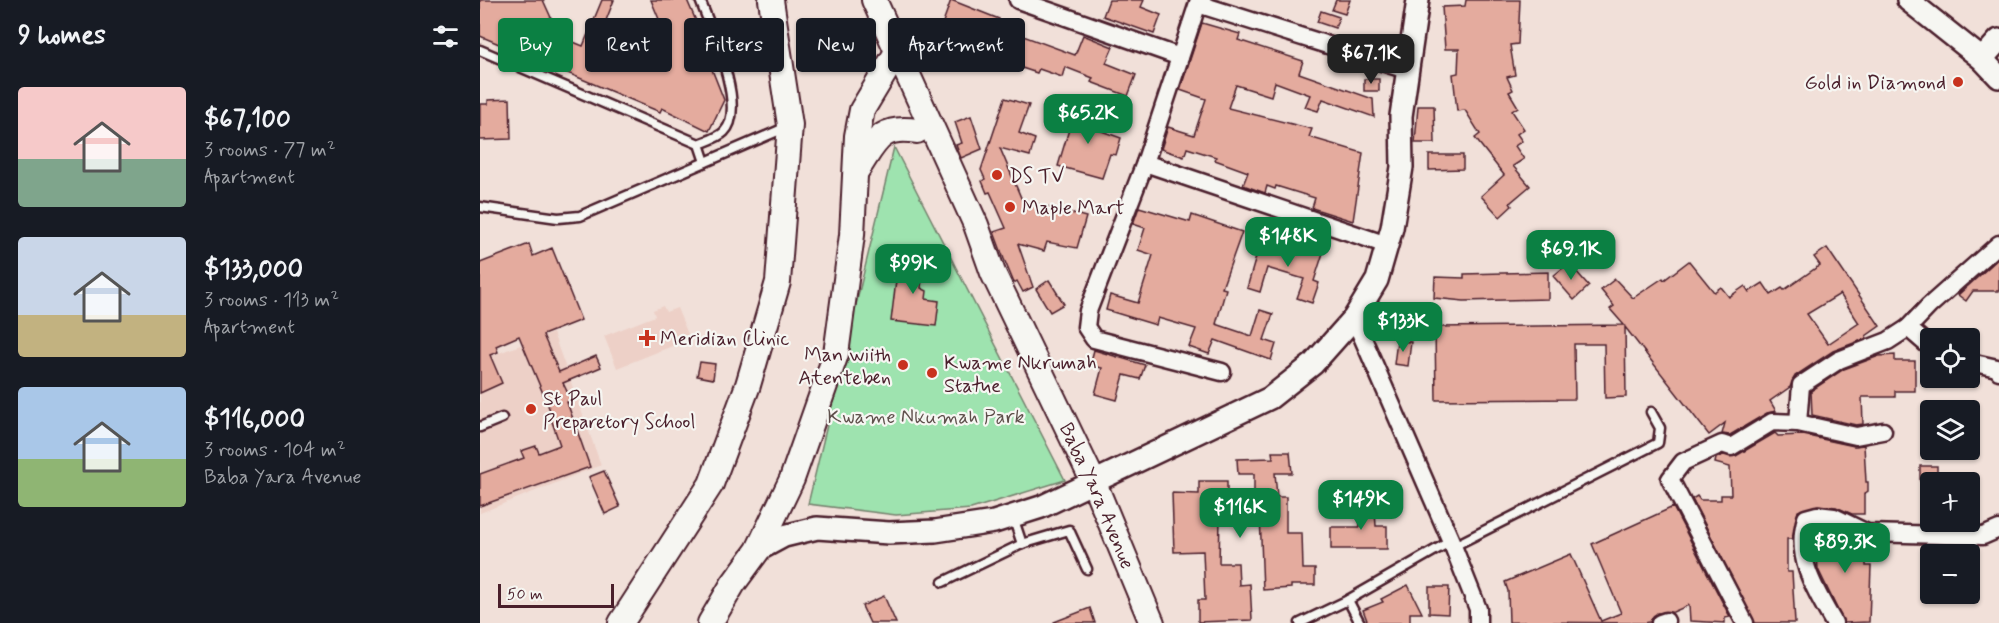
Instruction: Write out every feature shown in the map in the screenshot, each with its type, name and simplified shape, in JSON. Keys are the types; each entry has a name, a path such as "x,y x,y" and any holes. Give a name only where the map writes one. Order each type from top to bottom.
{"main road":[{"path":"621,623 711,484 748,385 778,282 790,125 771,0"},
{"name":"Baba Yara Avenue","path":"861,0 888,52"},
{"name":"Baba Yara Avenue","path":"874,0 888,47"},
{"path":"710,623 733,584 758,550 792,479 836,354 852,235 857,136 862,110 888,67"},
{"name":"Baba Yara Avenue","path":"896,72 917,131 963,229 993,273"},
{"name":"Baba Yara Avenue","path":"898,72 976,225 993,273 1094,483 1152,623"},
{"path":"857,170 876,143 889,130 898,128 917,131"}],"street":[{"path":"1018,0 1180,57"},
{"path":"758,550 784,536 818,528 889,533 912,532 994,522 1041,507 1270,398 1313,364 1354,318 1377,280 1387,245 1402,167 1401,116 1418,0"},
{"path":"1908,0 1982,59 1999,77"},
{"path":"1222,372 1094,339 1086,327 1088,311 1145,163 1198,2 1407,70"},
{"path":"1982,59 1999,40"},
{"path":"1145,163 1387,245"},
{"path":"1798,423 1801,386 1839,360 1888,341 1908,328 1929,306 1999,244"},
{"path":"1354,318 1453,544 1478,609 1478,623"},
{"path":"1908,328 1920,338"},
{"path":"1980,364 1997,368 1999,371"},
{"path":"1745,623 1670,479 1683,462 1722,444 1731,447 1772,422 1798,423 1856,436 1883,431"},
{"path":"1833,623 1812,585 1804,563 1801,533 1806,518 1817,515 1834,517 1867,533 1983,537 1999,529"}],"lane":[{"path":"699,144 724,132 731,119 732,106 720,51 700,0"},
{"path":"480,50 699,144 705,162"},
{"path":"480,207 558,218 580,216 790,125"},
{"path":"1300,623 1453,544 1658,443 1660,428 1651,412"},
{"path":"480,427 502,418"},
{"path":"1013,516 1022,544"},
{"path":"943,582 1022,544 1069,530 1087,569"},
{"path":"1348,600 1360,623"}],"shaded area":[{"name":"Meridian Clinic","path":"663,306 666,312 677,308 690,339 617,368 604,336 655,316 653,310"},
{"name":"St Paul Preparetory School","path":"553,333 601,465 480,513 480,360"}],"green space":[{"name":"Kwame Nkumah Park","path":"894,147 1065,480 971,509 896,515 808,504"}],"building":[{"path":"480,0 543,0 551,18 498,18 498,44 480,36"},
{"path":"602,0 614,0 607,18 595,18"},
{"path":"651,0 687,0 695,18 684,18 684,72 713,72 724,100 709,131 662,108 660,112 565,72 573,72 573,42 583,46 585,41 585,72 672,72 672,18 659,18"},
{"path":"951,0 996,18 945,18"},
{"path":"1109,0 1144,0 1141,7 1161,15 1154,34 1103,16"},
{"path":"1336,0 1350,0 1345,14 1332,10"},
{"path":"1466,0 1520,0 1518,44 1510,45 1515,75 1507,77 1513,90 1509,92 1518,107 1512,111 1524,129 1517,134 1522,141 1515,146 1524,159 1513,166 1530,186 1510,203 1512,206 1500,217 1481,196 1504,175 1475,138 1480,134 1465,110 1457,111 1453,74 1458,73 1459,49 1445,49 1442,7 1465,6"},
{"path":"1321,11 1339,17 1335,28 1317,22"},
{"path":"1202,23 1240,34 1238,40 1303,61 1299,73 1373,99 1374,117 1323,99 1318,111 1305,107 1310,95 1275,82 1271,96 1236,85 1228,108 1312,129 1309,137 1363,153 1353,221 1312,208 1315,198 1276,186 1275,189 1267,186 1265,193 1243,185 1248,172 1215,160 1216,157 1187,148 1184,157 1161,149 1168,127 1194,135 1206,99 1180,90"},
{"path":"1083,35 1113,47 1106,63 1136,75 1128,96 1091,82 1093,78 1065,67 1062,77 1039,69 1037,73 1025,69 1025,37 1075,55"},
{"path":"1364,79 1379,79 1379,91 1364,91"},
{"path":"1005,98 1029,105 1019,133 1035,139 1030,156 1000,148 1022,200 1086,217 1077,248 1047,242 1044,251 1018,244 1033,287 1023,292 1017,281 1014,283 994,232 1006,228 990,192 987,193 982,181 985,179 981,170"},
{"path":"510,99 511,139 480,140 480,104 488,104 488,100"},
{"path":"1076,106 1100,113 1096,129 1121,138 1116,155 1110,154 1102,178 1058,166"},
{"path":"1418,106 1434,106 1435,143 1415,143"},
{"path":"971,116 982,149 961,158 956,145 962,143 955,122"},
{"path":"1429,155 1463,155 1463,169 1429,170"},
{"path":"1139,207 1190,222 1192,215 1242,232 1222,288 1226,289 1216,324 1252,336 1260,310 1273,314 1264,340 1276,344 1271,360 1215,340 1209,354 1189,347 1196,329 1158,318 1156,325 1106,310 1110,295 1138,303 1153,255 1138,250 1145,228 1133,224"},
{"path":"1275,242 1323,253 1314,281 1319,283 1312,303 1297,298 1304,279 1267,268 1260,292 1247,288 1258,250 1271,254"},
{"path":"529,244 533,256 552,248 581,320 543,335 559,372 596,356 601,367 563,383 571,400 567,402 590,467 480,506 480,474 524,458 521,451 536,446 539,453 560,445 550,416 552,415 519,336 496,346 498,352 490,355 502,383 480,393 480,263"},
{"path":"1827,248 1880,326 1866,336 1867,338 1833,351 1795,376 1790,387 1770,401 1776,411 1767,413 1730,435 1722,434 1725,423 1709,435 1625,327 1626,397 1605,398 1604,344 1574,344 1575,399 1436,400 1435,327 1624,325 1610,309 1614,306 1601,290 1615,279 1633,298 1663,278 1664,280 1689,261 1714,292 1721,287 1729,297 1745,286 1749,292 1763,283 1771,295 1782,288 1784,290 1820,265 1814,257","holes":["1840,294 1859,323 1828,344 1807,314"]},
{"path":"899,256 924,259 921,288 927,291 926,299 939,301 936,326 891,321"},
{"path":"1999,258 1999,291 1973,291 1966,301 1958,295"},
{"path":"1569,263 1589,286 1574,300 1553,276"},
{"path":"1548,272 1548,299 1464,301 1434,298 1435,277 1464,278 1464,274"},
{"path":"1049,280 1064,304 1050,312 1036,289"},
{"path":"1397,341 1411,342 1408,366 1394,364"},
{"path":"1094,350 1145,365 1140,379 1124,375 1117,400 1095,394 1102,368 1090,365"},
{"path":"1895,355 1895,361 1915,361 1915,391 1895,391 1895,397 1862,397 1863,424 1856,425 1812,415 1811,391 1844,369 1879,356"},
{"path":"700,362 715,364 713,379 697,376"},
{"path":"1775,433 1778,436 1803,435 1854,446 1864,445 1868,491 1864,494 1864,514 1852,514 1836,507 1818,505 1798,511 1792,539 1787,539 1787,572 1792,572 1795,623 1755,623 1692,499 1697,496 1700,500 1721,500 1721,495 1731,495 1730,467 1715,463 1716,458 1723,455 1736,456"},
{"path":"1272,452 1290,452 1292,473 1275,473 1277,497 1286,497 1286,533 1302,533 1303,569 1315,569 1315,585 1291,585 1291,588 1263,590 1260,514 1228,515 1228,518 1220,518 1219,563 1238,563 1239,585 1250,584 1252,620 1198,622 1198,600 1205,600 1203,551 1174,552 1172,493 1199,494 1199,481 1227,481 1227,498 1254,498 1254,474 1238,474 1237,459 1273,458"},
{"path":"1920,466 1937,466 1937,472 1920,472"},
{"path":"604,471 620,507 605,514 589,477"},
{"path":"1374,497 1376,526 1387,526 1387,549 1331,549 1331,527 1360,527 1357,498"},
{"path":"1673,507 1730,617 1725,618 1725,623 1690,621 1689,605 1673,612 1657,613 1650,622 1644,623 1509,622 1508,591 1505,582 1571,554 1601,621 1621,613 1592,544"},
{"path":"1815,526 1831,527 1839,531 1839,544 1866,544 1866,566 1871,566 1869,622 1844,623 1818,569 1816,539 1813,539"},
{"path":"1408,585 1422,613 1410,613 1410,623 1368,623 1363,610 1383,602 1381,599"},
{"path":"1429,587 1449,587 1448,614 1429,613"},
{"path":"884,596 896,623 870,623 862,606"},
{"path":"1090,608 1095,623 1054,623 1054,622"}],"place":[{"name":"Gold in Diamond","path":"1958,82"},
{"name":"DS TV","path":"997,175"},
{"name":"Maple Mart","path":"1010,207"},
{"name":"Meridian Clinic","path":"647,338"},
{"name":"Man wiith Atenteben","path":"903,365"},
{"name":"Kwame Nkrumah Statue","path":"932,373"},
{"name":"St Paul Preparetory School","path":"531,409"}]}
